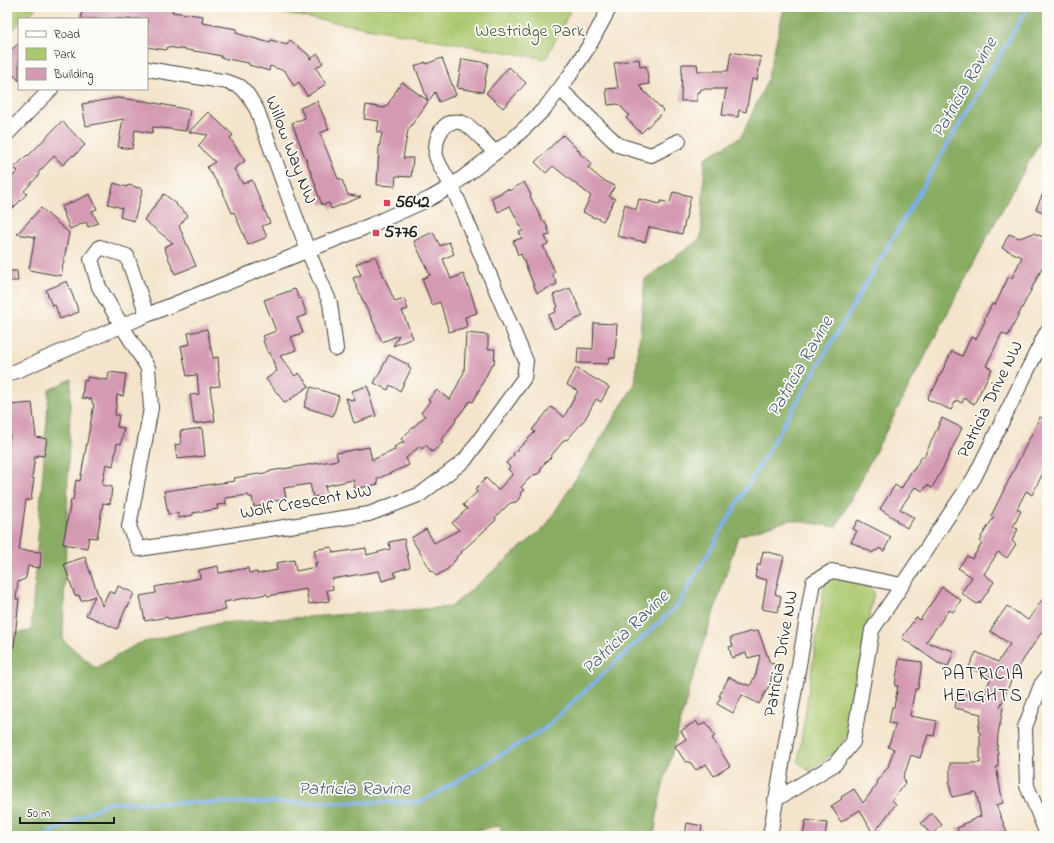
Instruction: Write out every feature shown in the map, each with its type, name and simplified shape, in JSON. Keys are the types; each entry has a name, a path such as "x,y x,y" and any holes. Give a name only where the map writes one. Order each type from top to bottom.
{"street":[{"path":"7,375 148,315 384,220 429,199 452,186 513,139 546,107 589,46 610,7"},
{"name":"Willow Way NW","path":"148,69 228,82 241,87 248,95 257,110 308,251 330,303 336,350"},
{"path":"560,89 618,145 651,155 679,141"},
{"path":"7,134 50,90"},
{"path":"452,186 435,154 436,138 444,125 453,122 464,123 495,153"},
{"name":"Wolf Crescent NW","path":"122,326 148,368 151,408 129,527 139,549 369,514 421,494 465,460 524,378 526,361 452,186"},
{"path":"122,326 99,287 91,259 100,247 127,256 148,315"},
{"name":"Patricia Drive NW","path":"776,800 835,764 853,742 872,630 974,478 1043,350 1047,331"},
{"name":"Patricia Drive NW","path":"770,836 813,582 832,570 902,585"},
{"path":"1047,677 1041,685 1025,726 1027,786 1047,834"}],"green space":[{"path":"7,7 37,7 26,18 18,18 18,25 7,36"},
{"name":"Westridge Park","path":"246,7 572,7 546,59"},
{"path":"1047,7 1047,129 992,228 836,527 790,520 738,536 691,684 660,797 654,836 501,836 501,825 470,832 468,836 7,836 7,634 31,631 49,390 71,379 63,640 96,668 137,644 220,623 451,607 546,526 635,384 645,279 701,238 705,158 741,137 767,81 784,8"},
{"path":"835,575 868,584 874,592 848,732 838,750 809,771 798,762 825,581"}],"building":[{"path":"82,7 173,7 172,12 203,16 202,23 237,29 236,33 270,43 271,40 287,45 290,40 309,55 310,59 318,54 323,63 316,68 326,84 307,96 299,82 294,86 285,71 270,66 269,71 249,65 249,63 221,58 221,56 207,53 167,47 166,50 148,47 148,18 81,18"},
{"path":"18,44 18,80 14,75 7,82 7,54"},
{"path":"731,52 761,57 757,80 752,79 746,112 739,110 738,117 722,115 726,89 701,89 700,92 697,92 697,101 681,101 682,64 697,64 698,71 728,71"},
{"path":"442,58 456,95 439,102 435,92 408,130 403,158 413,158 411,177 396,176 395,186 377,185 379,148 382,133 377,132 379,121 364,119 366,105 385,108 402,82 428,101 415,66 426,62 426,64"},
{"path":"462,59 488,63 483,92 457,88"},
{"path":"639,59 640,67 646,66 649,84 639,86 664,111 641,133 626,118 629,115 618,104 608,105 606,89 618,88 614,63"},
{"path":"509,67 526,83 503,108 486,93"},
{"path":"117,98 145,101 190,110 186,131 153,127 152,133 135,130 132,149 118,147 123,119 86,126 82,104"},
{"path":"317,101 329,129 320,133 338,179 340,178 342,180 348,195 361,197 331,209 329,203 322,205 292,123 305,118 300,108"},
{"path":"208,112 233,135 230,138 245,161 234,169 243,184 252,180 270,223 262,226 267,237 248,245 234,212 232,213 222,190 207,167 215,162 198,146 208,135 189,132"},
{"path":"62,121 85,145 63,165 54,156 24,191 27,194 7,214 7,182 18,171 14,168 27,155 28,156"},
{"path":"563,135 580,152 579,153 592,163 588,168 601,179 615,186 609,196 615,199 603,221 583,212 591,196 553,166 546,173 535,162"},
{"path":"524,182 543,222 545,221 550,235 545,236 548,244 543,246 555,272 552,273 557,284 537,293 521,254 518,255 513,241 522,238 519,232 523,231 510,206 498,212 491,198 508,189 509,191"},
{"path":"114,183 127,187 128,185 143,189 134,221 120,217 122,208 108,204"},
{"path":"1047,184 1047,214 1036,209"},
{"path":"673,192 691,196 682,234 649,227 645,242 617,236 625,204 636,210 639,199 660,204 661,201 670,203"},
{"path":"90,194 97,209 92,211 98,223 88,227 86,222 70,229 61,207"},
{"path":"164,194 188,215 179,226 196,266 175,274 164,247 173,243 144,220"},
{"path":"41,208 69,233 61,276 29,270 35,237 17,234"},
{"path":"433,232 440,246 449,242 454,254 443,259 451,279 463,274 477,313 465,317 467,327 449,332 440,302 432,305 422,279 430,275 414,241"},
{"path":"1034,233 1047,239 1047,258 1008,336 1002,333 986,366 992,369 974,404 964,398 962,403 956,400 951,410 927,399 952,351 962,356 971,337 976,339 992,304 995,305 1009,276 1012,278 1022,257 1002,248 1009,234 1019,238"},
{"path":"375,256 395,302 404,299 408,309 402,311 413,338 393,346 399,335 382,342 353,278 361,275 356,264"},
{"path":"7,271 17,271 18,281 7,281"},
{"path":"67,281 79,312 60,319 55,305 52,306 46,290"},
{"path":"570,288 583,316 554,329 548,315 556,312 555,308 558,307 553,295"},
{"path":"295,289 299,299 301,298 307,315 297,318 303,333 291,337 296,350 280,356 295,376 299,373 309,386 285,403 266,379 277,371 270,353 268,353 263,341 265,340 263,336 276,331 264,300"},
{"path":"594,323 617,324 615,358 609,358 608,364 577,363 578,348 593,349"},
{"path":"207,329 213,358 218,357 220,386 210,387 215,421 194,424 190,395 199,394 197,375 187,376 181,346 190,344 188,333"},
{"path":"466,333 488,335 488,349 495,349 494,364 492,364 473,402 470,401 441,440 443,443 432,452 426,445 422,449 420,446 406,458 409,465 377,479 378,484 355,489 353,480 325,486 327,495 313,497 310,484 284,488 286,499 268,502 268,504 254,507 252,497 249,497 248,495 225,498 226,504 217,505 218,509 193,513 193,515 178,518 178,513 168,514 164,491 235,481 234,478 338,460 336,453 369,447 372,460 395,450 394,447 404,442 401,439 425,416 421,413 430,401 428,400 437,390 450,400 464,372"},
{"path":"389,355 409,365 408,367 411,369 400,391 390,385 388,390 374,383"},
{"path":"576,368 609,387 601,402 596,399 585,419 567,440 565,439 542,466 540,472 533,475 521,487 524,490 521,492 518,500 510,503 495,518 496,520 457,556 448,569 436,576 411,538 426,529 434,543 459,530 452,523 467,509 463,505 477,492 475,489 486,478 498,490 513,474 508,469 510,467 506,463 535,432 532,430 551,407 564,417 578,391 567,385"},
{"path":"109,372 126,374 123,396 117,395 115,415 119,415 117,427 124,428 121,444 117,443 113,466 106,464 102,485 112,487 110,504 103,503 97,538 89,537 87,548 63,544 76,480 80,481 94,404 92,403 92,399 82,398 84,380 87,381 87,377 108,380"},
{"path":"367,386 376,416 354,423 346,398 355,401 352,391"},
{"path":"311,387 339,396 333,416 304,407"},
{"path":"32,403 36,437 47,439 44,456 35,456 31,500 26,500 19,550 41,552 40,568 28,566 25,579 18,582 16,599 19,599 14,647 7,647 7,456 10,435 7,435 7,420 10,420 9,405"},
{"path":"1040,417 1047,421 1047,465 1032,495 1026,491 1017,509 1021,511 1013,527 1018,529 1012,541 1016,544 1007,558 998,552 984,574 994,582 980,603 979,602 977,604 961,593 972,577 958,568 967,556 972,559 982,543 980,542 981,537 994,517 991,516"},
{"path":"942,418 962,428 932,488 927,485 923,491 915,487 900,509 914,518 907,528 880,509 895,485 901,489 922,456 924,457"},
{"path":"202,428 205,456 177,459 175,445 181,444 180,431"},
{"path":"858,520 891,537 884,551 879,548 873,553 851,542 857,531 853,529"},
{"path":"404,539 410,567 394,572 396,577 382,581 379,571 332,579 333,589 327,590 329,601 309,604 306,589 224,602 226,610 145,621 140,596 156,593 155,587 200,578 199,570 218,566 219,573 248,568 249,573 257,572 257,574 277,570 276,563 294,560 296,571 316,567 315,563 317,563 314,550 332,547 333,553 366,548 367,555 390,549 389,542"},
{"path":"763,551 784,556 775,594 781,596 778,612 762,609 767,580 755,577 758,564 760,565"},
{"path":"85,557 102,606 109,591 115,594 118,586 134,593 117,629 86,615 95,596 81,601 79,595 75,596 64,564"},
{"path":"942,587 961,600 953,612 949,610 926,642 954,651 948,666 938,663 902,638 916,617 920,620"},
{"path":"1047,593 1047,624 1014,674 1000,707 1003,708 998,734 998,767 996,767 1003,803 996,805 1007,832 999,836 960,836 957,828 981,816 976,792 952,797 949,782 950,763 980,763 980,732 978,731 981,714 955,708 958,692 983,698 991,677 969,667 976,652 998,662 1010,644 990,631 998,618 1007,606 1028,620"},
{"path":"758,630 770,663 774,664 770,684 759,704 742,695 733,713 717,704 721,696 719,696 729,677 750,686 756,674 760,655 748,658 746,653 732,658 729,647 733,646 730,638"},
{"path":"899,659 922,662 918,689 915,689 910,716 937,721 934,736 928,735 920,758 911,755 903,778 905,783 892,800 896,804 873,834 860,810 841,822 831,806 842,799 841,797 854,789 863,803 878,783 876,782 888,767 894,749 888,747 896,724 889,723 898,686 895,686"},
{"path":"696,721 699,726 706,722 715,736 712,738 730,766 714,776 706,764 696,770 691,763 688,761 686,763 675,746 686,739 681,731"},
{"path":"932,813 942,825 931,835 921,823"},
{"path":"806,820 827,823 825,836 803,836"},
{"path":"687,823 702,826 700,836 685,836"}],"waterway":[{"name":"Patricia Ravine","path":"44,836 107,803 422,802 544,729 678,605 1028,7"}],"place":[{"name":"5642","path":"387,203"},
{"name":"5776","path":"376,233"}],"district":[{"name":"PATRICIA HEIGHTS","path":"983,685"}]}
